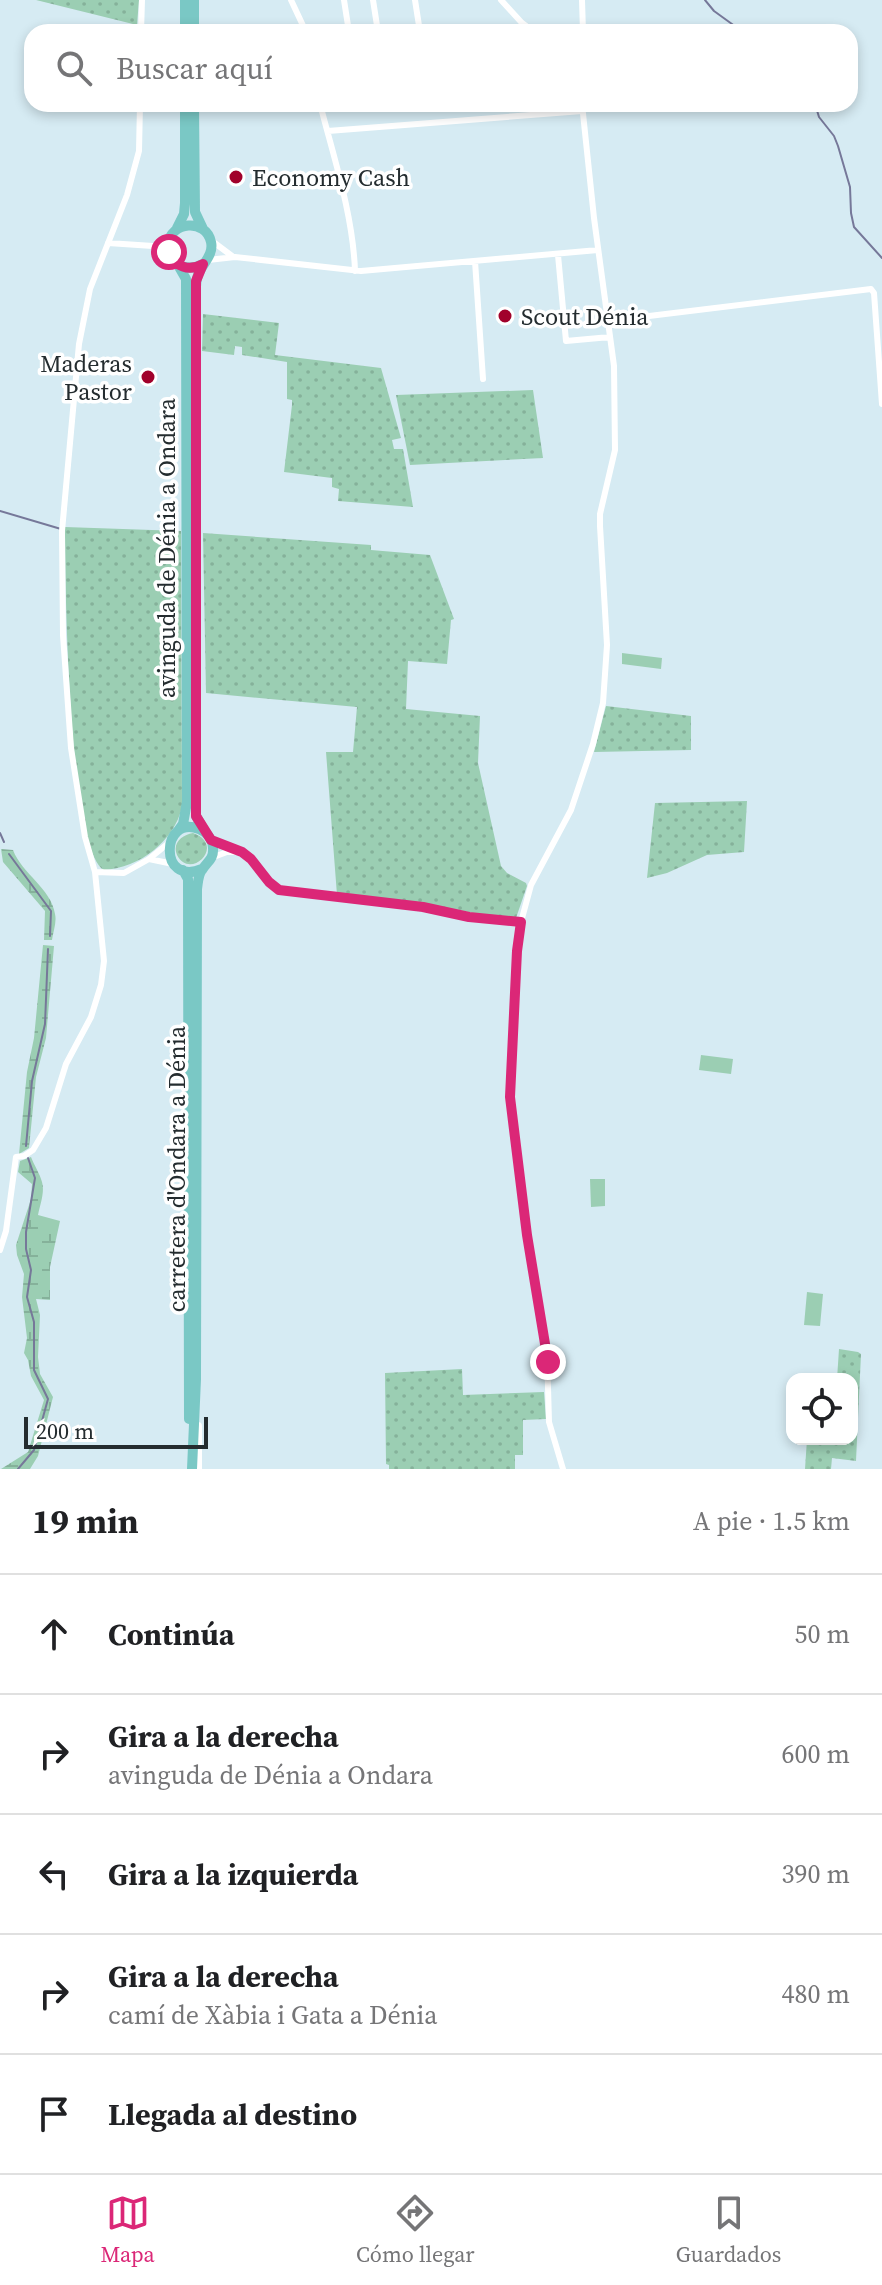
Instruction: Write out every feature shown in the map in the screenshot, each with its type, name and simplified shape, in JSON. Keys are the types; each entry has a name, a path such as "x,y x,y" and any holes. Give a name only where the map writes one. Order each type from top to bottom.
{"main road":[{"path":"185,0 185,24"},
{"path":"194,0 194,24"},
{"path":"185,112 184,214 168,247 171,258 178,265 193,268 205,262 211,250 208,235 195,212 194,112"},
{"path":"177,229 191,225 208,235"},
{"name":"avinguda de Dénia a Ondara","path":"205,262 196,281 195,798 196,816 209,837"},
{"name":"avinguda de Dénia a Ondara","path":"178,265 186,279 187,791 186,812 178,831"},
{"path":"196,828 209,837 213,852 202,869 190,872 179,867 169,853 171,841 178,831 196,828"},
{"name":"carretera d'Ondara a Dénia","path":"179,867 188,879 190,1469"},
{"name":"carretera d'Ondara a Dénia","path":"190,1469 196,1379 197,889 202,869"}],"street":[{"path":"141,24 142,0"},
{"path":"291,0 302,24"},
{"path":"344,0 348,24"},
{"path":"373,0 377,24"},
{"path":"415,0 419,24"},
{"path":"501,0 522,23"},
{"path":"582,0 583,24"},
{"path":"0,1250 6,1231 16,1157 31,1152 41,1138 66,1064 91,1017 101,985 104,953 95,872 85,837 70,735 63,635 62,531 79,344 90,289 127,195 136,162 139,112"},
{"path":"322,112 343,191 355,271"},
{"path":"328,131 529,112"},
{"path":"563,1469 549,1422 547,1352 527,1235 510,1097 521,922 531,885 571,810 593,744 603,703 608,654 600,514 615,450 615,378 583,112"},
{"path":"208,235 235,257"},
{"path":"108,243 168,247"},
{"path":"205,262 235,257 355,271 598,250"},
{"path":"558,255 566,341 610,337"},
{"path":"475,261 483,379"},
{"path":"608,321 871,289 879,318 882,404"},
{"path":"209,837 242,852 279,890 521,922"},
{"path":"95,872 124,873 149,859 171,841"},
{"path":"211,858 227,852 242,852"},
{"path":"149,859 179,867"},
{"path":"196,1379 199,1402 198,1469"}],"green space":[{"path":"36,0 139,0 137,24"},
{"path":"203,314 279,323 275,355 381,368 401,438 392,440 394,449 403,449 413,507 338,501 339,489 332,487 332,478 284,472 292,405 292,400 287,399 287,362 242,355 242,347 235,346 234,355 202,351"},
{"path":"533,390 543,458 410,465 396,395"},
{"path":"65,527 181,531 182,807 172,831 154,850 130,864 104,870 92,852 76,766 68,652"},
{"path":"203,533 371,545 371,550 430,555 454,619 451,620 447,664 408,661 406,709 480,716 478,763 501,866 527,886 516,918 337,895 326,752 353,752 357,707 206,693"},
{"path":"622,653 662,658 661,669 622,664"},
{"path":"606,706 691,716 691,750 594,752"},
{"path":"747,801 744,852 707,855 667,873 647,878 655,803"},
{"path":"193,833 203,838 207,845 203,858 190,864 177,855 176,847 182,838"},
{"path":"1,849 13,850 48,896 55,917 52,940 44,940 45,911 3,862"},
{"path":"43,945 54,946 46,1038 36,1077 29,1148 19,1154 27,1072 34,1038"},
{"path":"701,1055 733,1059 731,1074 699,1070"},
{"path":"31,1157 43,1186 38,1215 60,1221 50,1267 50,1300 36,1299 40,1315 40,1374 53,1397 38,1456 30,1469 1,1469 28,1452 44,1400 31,1376 24,1353 27,1338 22,1297 24,1274 16,1245 31,1199 32,1184 18,1172 20,1161"},
{"path":"590,1179 605,1179 605,1206 591,1207"},
{"path":"807,1292 823,1294 820,1326 804,1325"},
{"path":"839,1349 861,1354 858,1418 858,1373 837,1373"},
{"path":"462,1369 463,1395 544,1392 546,1419 523,1420 523,1455 515,1455 515,1469 389,1469 386,1464 385,1373"},
{"path":"807,1445 857,1445 856,1461 832,1458 831,1469 805,1469"}],"waterway":[{"path":"705,0 732,24"},
{"path":"817,112 838,146 850,187 854,227 882,258"},
{"path":"0,511 61,529"},
{"path":"0,833 4,842"},
{"path":"9,854 51,911 50,936"},
{"path":"26,1146 32,1081 45,1024 48,949"},
{"path":"18,1469 34,1450 48,1399 34,1370 34,1322 27,1297 31,1270 26,1232 35,1178 28,1158"}],"place":[{"name":"Economy Cash","path":"236,177"},
{"name":"Scout Dénia","path":"505,316"},
{"name":"Maderas Pastor","path":"148,377"}],"route":[{"path":"169,252 178,265 188,269 203,264 196,281 196,816 211,840 242,852 279,890 521,922 510,1097 527,1235 548,1362"}]}
